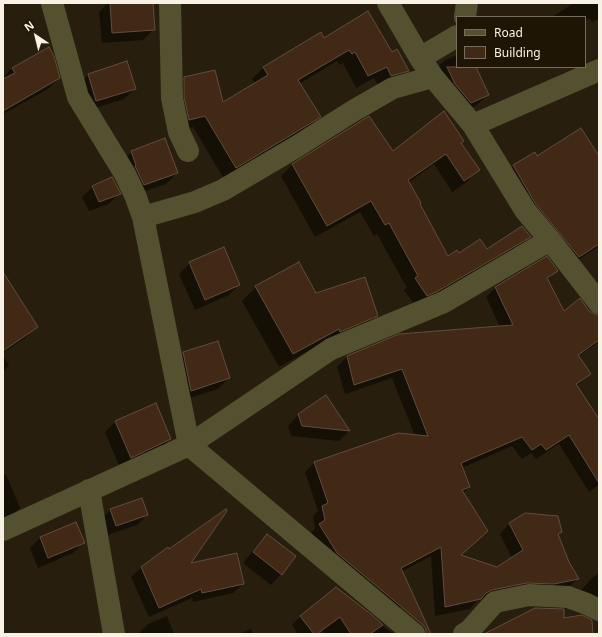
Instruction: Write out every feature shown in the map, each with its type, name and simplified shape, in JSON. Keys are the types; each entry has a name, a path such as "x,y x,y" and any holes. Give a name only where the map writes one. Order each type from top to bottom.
{"street":[{"path":"52,3 78,97 125,174 136,195 143,217 189,445 414,634"},
{"path":"170,3 172,98 179,132 188,151"},
{"path":"388,3 420,58 433,77 473,125 525,210 599,303"},
{"path":"465,16 467,3"},
{"path":"420,58 456,37"},
{"path":"473,125 599,70"},
{"path":"143,217 195,202 223,190 393,88 433,77"},
{"path":"3,530 189,445 331,349 444,302 550,240"},
{"path":"89,490 114,634"},
{"path":"464,634 469,632 496,602 529,595 568,597 599,610"}],"building":[{"path":"110,3 153,3 155,30 112,33"},
{"path":"368,11 392,52 397,49 409,71 391,76 387,67 368,76 355,52 352,54 349,50 298,80 321,117 236,168 205,116 189,120 184,97 184,77 215,70 223,102 268,75 263,67 321,32 324,38"},
{"path":"49,47 54,56 60,78 3,111 3,79 15,73 12,68"},
{"path":"127,61 136,89 96,101 88,74"},
{"path":"447,67 476,68 489,95 471,103 455,84"},
{"path":"444,111 464,141 461,143 480,170 464,181 446,154 408,180 448,256 457,250 459,253 480,239 487,249 522,226 531,237 427,296 415,278 418,276 389,223 385,225 371,201 327,226 292,164 369,116 393,151"},
{"path":"581,128 599,156 599,244 579,257 535,203 513,165 535,152 537,156"},
{"path":"165,138 178,173 144,185 135,166 136,165 131,151"},
{"path":"112,177 121,194 99,202 92,186"},
{"path":"224,247 240,285 205,300 189,262"},
{"path":"547,256 558,271 547,278 564,311 580,298 589,311 599,316 599,340 578,355 591,374 576,384 599,419 599,483 569,435 546,450 541,444 532,450 522,437 461,463 470,487 462,490 488,531 461,555 497,567 523,550 509,523 525,513 558,516 562,532 558,534 569,562 579,579 554,584 527,583 492,590 486,593 481,599 445,607 441,547 401,568 431,634 426,634 426,629 422,624 337,553 319,524 325,520 322,506 328,503 314,462 398,433 428,436 402,369 354,385 347,356 399,334 513,325 495,287"},
{"path":"299,262 316,293 365,277 378,316 340,332 339,329 293,354 255,286"},
{"path":"3,272 38,327 3,351"},
{"path":"218,341 230,378 191,391 183,352"},
{"path":"326,395 350,431 302,426 298,414"},
{"path":"156,403 171,439 131,458 115,421"},
{"path":"142,498 148,515 116,526 110,509"},
{"path":"226,509 227,511 191,563 237,553 244,584 202,593 201,589 159,608 141,567 168,547 169,549"},
{"path":"76,522 85,543 48,558 40,537"},
{"path":"267,534 296,556 282,575 253,552"},
{"path":"336,587 383,625 370,634 351,634 340,617 317,634 314,634 300,616"},
{"path":"535,608 564,609 564,618 582,615 592,620 593,634 484,634"}]}
